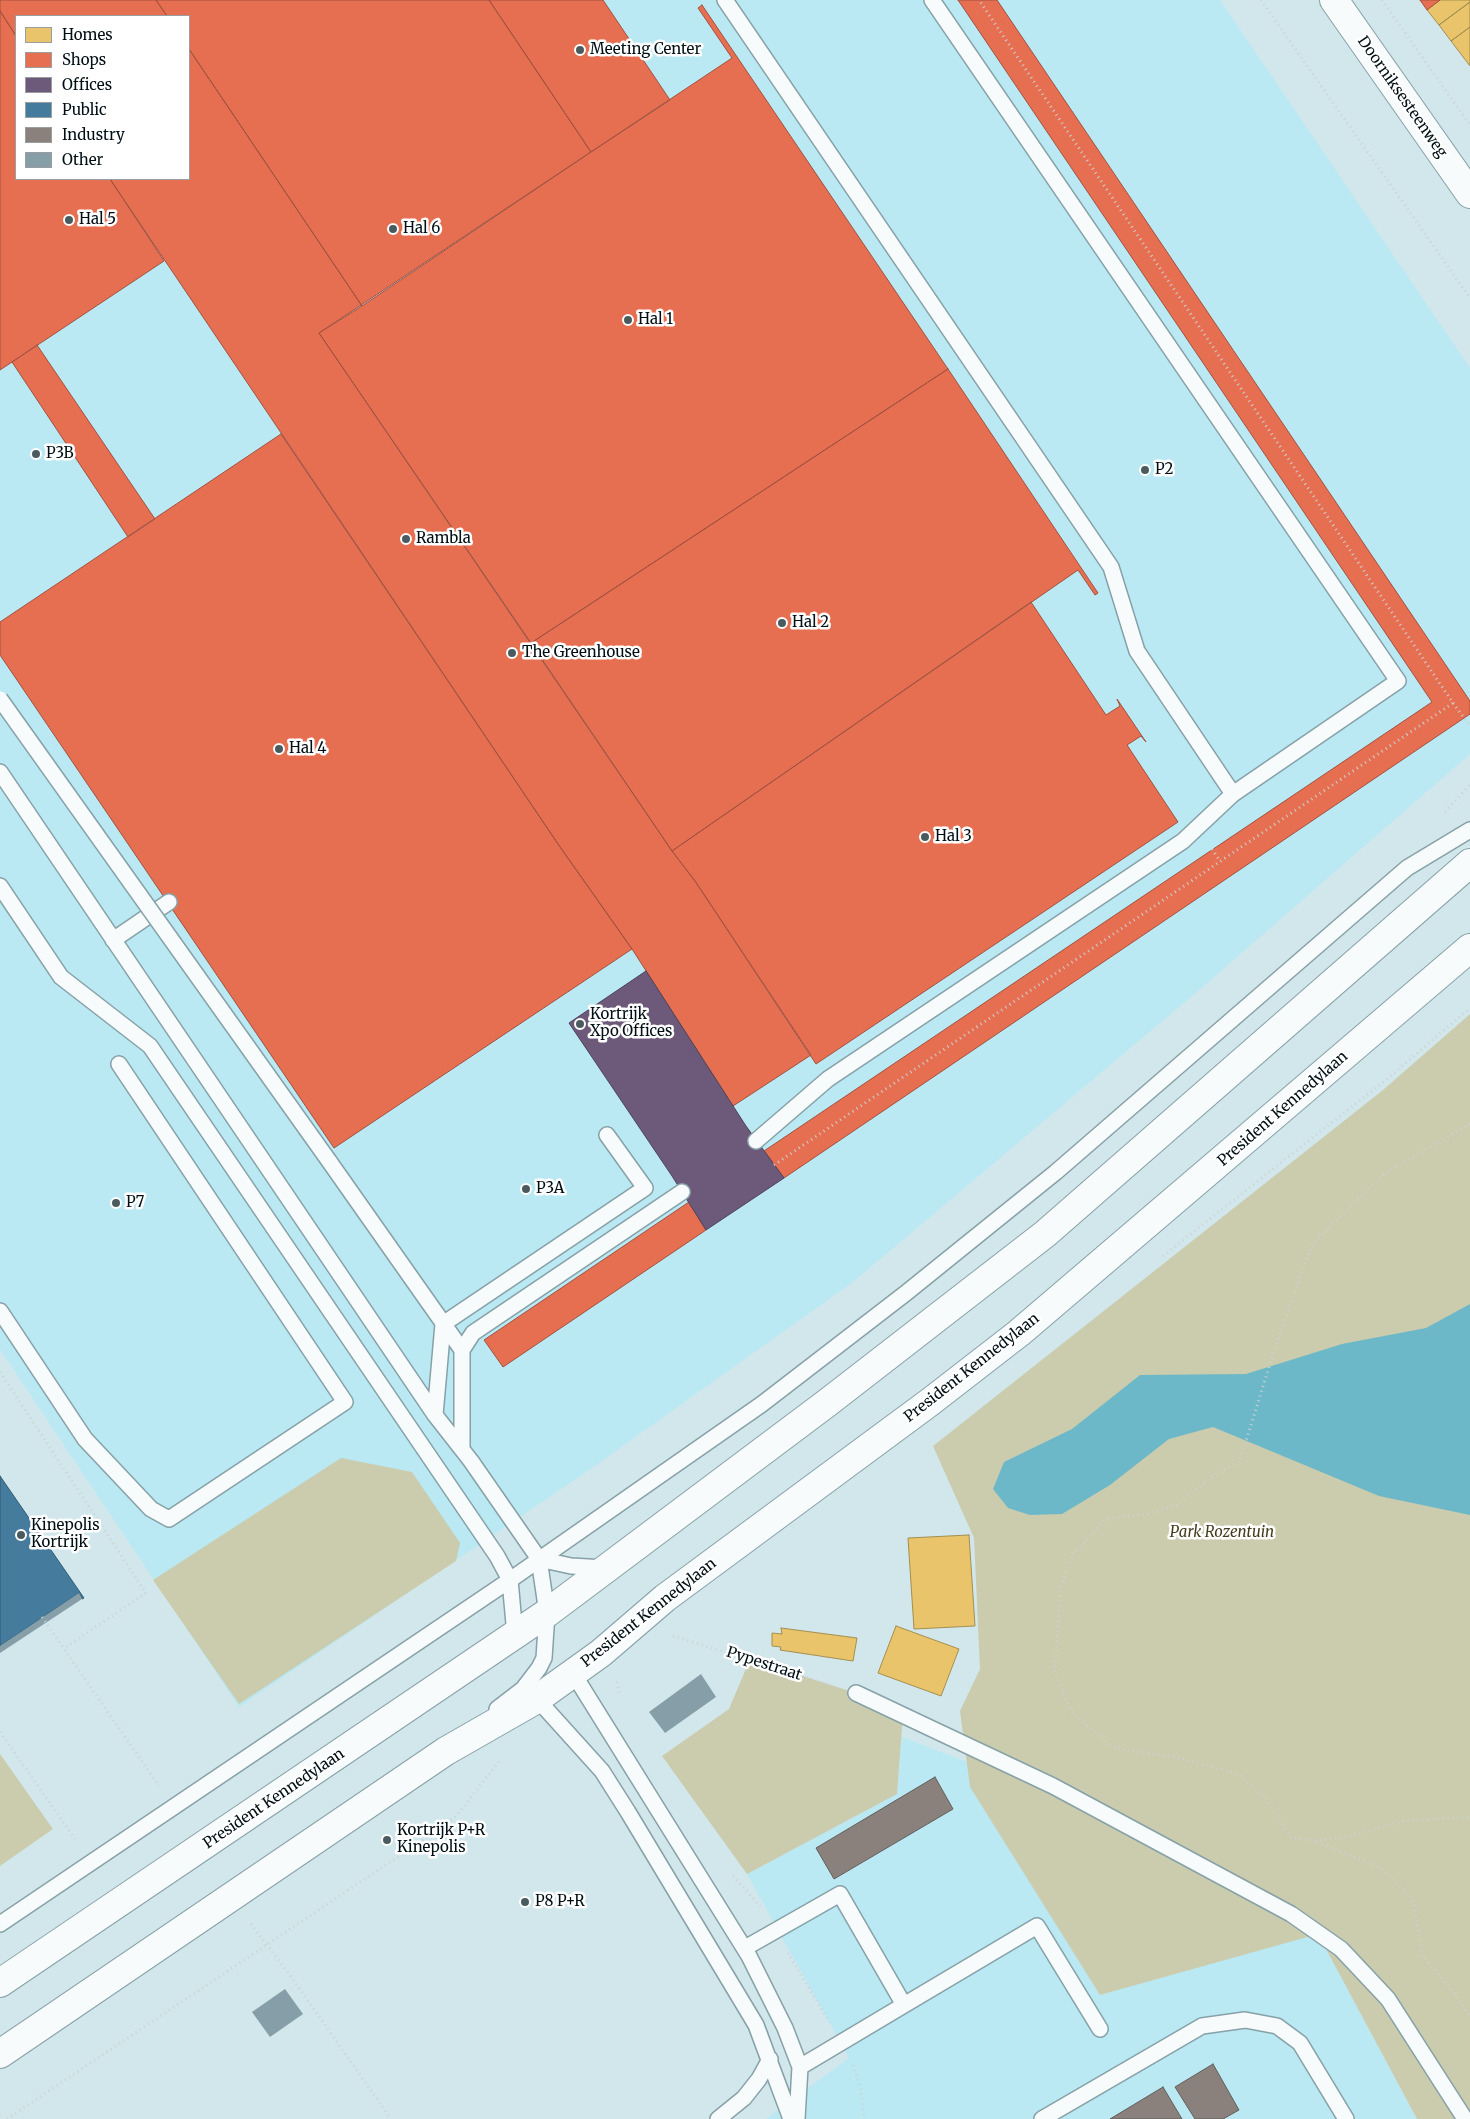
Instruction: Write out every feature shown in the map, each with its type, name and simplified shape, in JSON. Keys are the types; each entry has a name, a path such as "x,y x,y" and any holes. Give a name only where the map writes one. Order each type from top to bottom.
{"main road":[{"name":"Doorniksesteenweg","path":"1334,0 1470,194"},
{"name":"President Kennedylaan","path":"0,1983 547,1613 828,1403 1045,1234 1470,863"},
{"name":"President Kennedylaan","path":"0,2054 446,1751 537,1699 601,1653 665,1598 922,1408 1019,1332 1470,948"}],"lane":[{"path":"724,0 1110,567 1137,651 1233,794"},
{"path":"756,1141 828,1080 1184,841 1233,794 1398,681 932,0"},
{"path":"0,699 462,1350"},
{"path":"0,772 435,1415 462,1448 539,1559 547,1613"},
{"path":"0,1924 510,1580 762,1404 871,1321 1056,1172 1407,868 1470,830"},
{"path":"0,886 61,977 150,1046 487,1541 510,1580 515,1635"},
{"path":"114,940 169,902"},
{"path":"0,1311 85,1439 151,1509 169,1519 344,1402 119,1064"},
{"path":"443,1324 645,1188 608,1135"},
{"path":"462,1448 462,1350 473,1333 682,1192"},
{"path":"435,1415 443,1324"},
{"path":"539,1559 571,1566 605,1568"},
{"name":"President Kennedylaan","path":"446,1751 524,1689 532,1679 544,1658 547,1613"},
{"path":"573,1673 745,1948 784,2028 800,2066 797,2119"},
{"path":"856,1693 1053,1786 1298,1919 1341,1949 1388,1999 1465,2119"},
{"path":"537,1699 602,1771 756,2025 770,2059 790,2119"},
{"path":"745,1948 840,1894 904,2005"},
{"path":"800,2066 1037,1926 1100,2029"},
{"path":"1042,2119 1202,2026 1245,2020 1277,2026 1300,2043 1346,2119"},
{"path":"718,2119 744,2098 760,2079 770,2059"}],"path":[{"path":"979,0 1470,726"},
{"path":"1262,0 1470,298"},
{"path":"1382,0 1470,125"},
{"path":"774,1165 1453,703"},
{"path":"1438,817 1470,785"},
{"path":"1470,1124 1384,1174 1312,1244 1275,1348 1240,1460 1209,1479 1177,1505 1149,1514 1106,1519 1073,1554 1060,1590 1055,1672 1070,1710 1112,1747 1179,1758 1239,1774 1267,1800 1291,1838 1315,1841 1382,1868 1413,1899 1422,1955 1456,1994 1470,2017"},
{"path":"0,1372 146,1593 63,1648"},
{"path":"42,1617 158,1784"},
{"name":"Pypestraat","path":"673,1636 856,1693"},
{"path":"0,1732 76,1839"},
{"path":"149,1790 166,1778"},
{"path":"1315,1841 1350,1836 1404,1821 1470,1817"},
{"path":"68,1844 84,1834"},
{"path":"247,1918 292,1978 391,2119"},
{"path":"7,2119 266,1944"}],"shaded area":[{"path":"0,0 1220,0 1470,368 1470,754 1198,991 853,1282 582,1475 239,1707 0,1349"},
{"path":"1470,1304 1470,1515 1379,1496 1213,1427 1169,1439 1110,1485 1062,1514 1030,1515 1008,1508 993,1489 1004,1462 1072,1429 1140,1375 1246,1374 1342,1344 1426,1328"},
{"path":"902,1737 967,1762 970,1787 1318,1934 1417,2119 766,2119 849,2058 747,1874 897,1794"}],"green space":[{"name":"Park Rozentuin","path":"1470,1014 1470,2119 1417,2119 1318,1934 1100,1995 970,1787 960,1711 980,1669 974,1538 933,1446 1383,1090"},
{"path":"341,1458 412,1472 460,1543 456,1561 239,1704 153,1580"},
{"path":"750,1659 856,1693 903,1715 897,1794 747,1874 662,1756 729,1709"},
{"path":"0,1754 53,1829 0,1866"}],"building: Homes":[{"path":"1440,0 1470,0 1470,2 1439,25 1427,10"},
{"path":"1470,2 1470,27 1451,41 1439,25"},
{"path":"1470,27 1470,66 1451,41"},
{"path":"969,1535 975,1626 914,1629 908,1538"},
{"path":"896,1626 959,1649 941,1696 878,1673"},
{"path":"781,1628 857,1638 853,1661 780,1650 781,1647 772,1646 772,1633 782,1634"}],"building: Shops":[{"path":"0,0 156,0 166,15 15,15 15,34 0,11"},
{"name":"Hal 6","path":"156,0 489,0 591,152 362,306 190,50 190,15 166,15"},
{"name":"Meeting Center","path":"489,0 603,0 670,100 591,152"},
{"path":"958,0 997,0 1470,701 1470,714 784,1178 764,1151 1432,702"},
{"path":"1420,0 1440,0 1427,10"},
{"name":"Hal 1","path":"702,5 948,369 531,643 319,333 732,58 698,8"},
{"name":"Hal 5","path":"0,11 15,34 15,180 111,180 164,261 0,370"},
{"name":"Rambla","path":"190,50 362,306 319,333 672,851 695,881 811,1055 733,1106 632,949 558,844 111,180 190,180"},
{"path":"37,345 155,519 128,537 12,362"},
{"name":"Hal 2","path":"948,369 1098,593 1095,595 1078,570 672,851 531,643"},
{"name":"Hal 4","path":"281,434 558,844 632,949 334,1148 0,655 0,622"},
{"name":"Hal 3","path":"1031,602 1106,715 1120,706 1117,699 1146,742 1141,736 1127,745 1178,822 816,1064 695,881 672,851"},
{"path":"689,1202 706,1230 503,1367 484,1340"}],"building: Offices":[{"path":"646,971 746,1126 784,1178 706,1230 569,1023"}],"building: Public":[{"name":"Kinepolis Kortrijk","path":"0,1476 84,1598 82,1599 79,1593 0,1646"}],"building: Industry":[{"path":"935,1777 953,1809 834,1879 816,1848"},
{"path":"1213,2064 1239,2110 1223,2119 1195,2119 1175,2087"},
{"path":"1163,2087 1182,2119 1110,2119"}],"building: Other":[{"path":"79,1593 82,1599 0,1653 0,1646"},
{"path":"701,1674 716,1697 665,1733 649,1712"},
{"path":"285,1989 303,2014 270,2037 252,2012"}],"place":[{"name":"Meeting Center","path":"580,50"},
{"name":"Hal 5","path":"69,220"},
{"name":"Hal 6","path":"393,229"},
{"name":"Hal 1","path":"628,320"},
{"name":"P3B","path":"36,454"},
{"name":"P2","path":"1145,470"},
{"name":"Rambla","path":"406,539"},
{"name":"Hal 2","path":"782,623"},
{"name":"The Greenhouse","path":"512,653"},
{"name":"Hal 4","path":"279,749"},
{"name":"Hal 3","path":"925,837"},
{"name":"Kortrijk Xpo Offices","path":"580,1024"},
{"name":"P3A","path":"526,1189"},
{"name":"P7","path":"116,1203"},
{"name":"Kinepolis Kortrijk","path":"21,1535"},
{"name":"Kortrijk P+R Kinepolis","path":"387,1840"},
{"name":"P8 P+R","path":"525,1902"}]}
